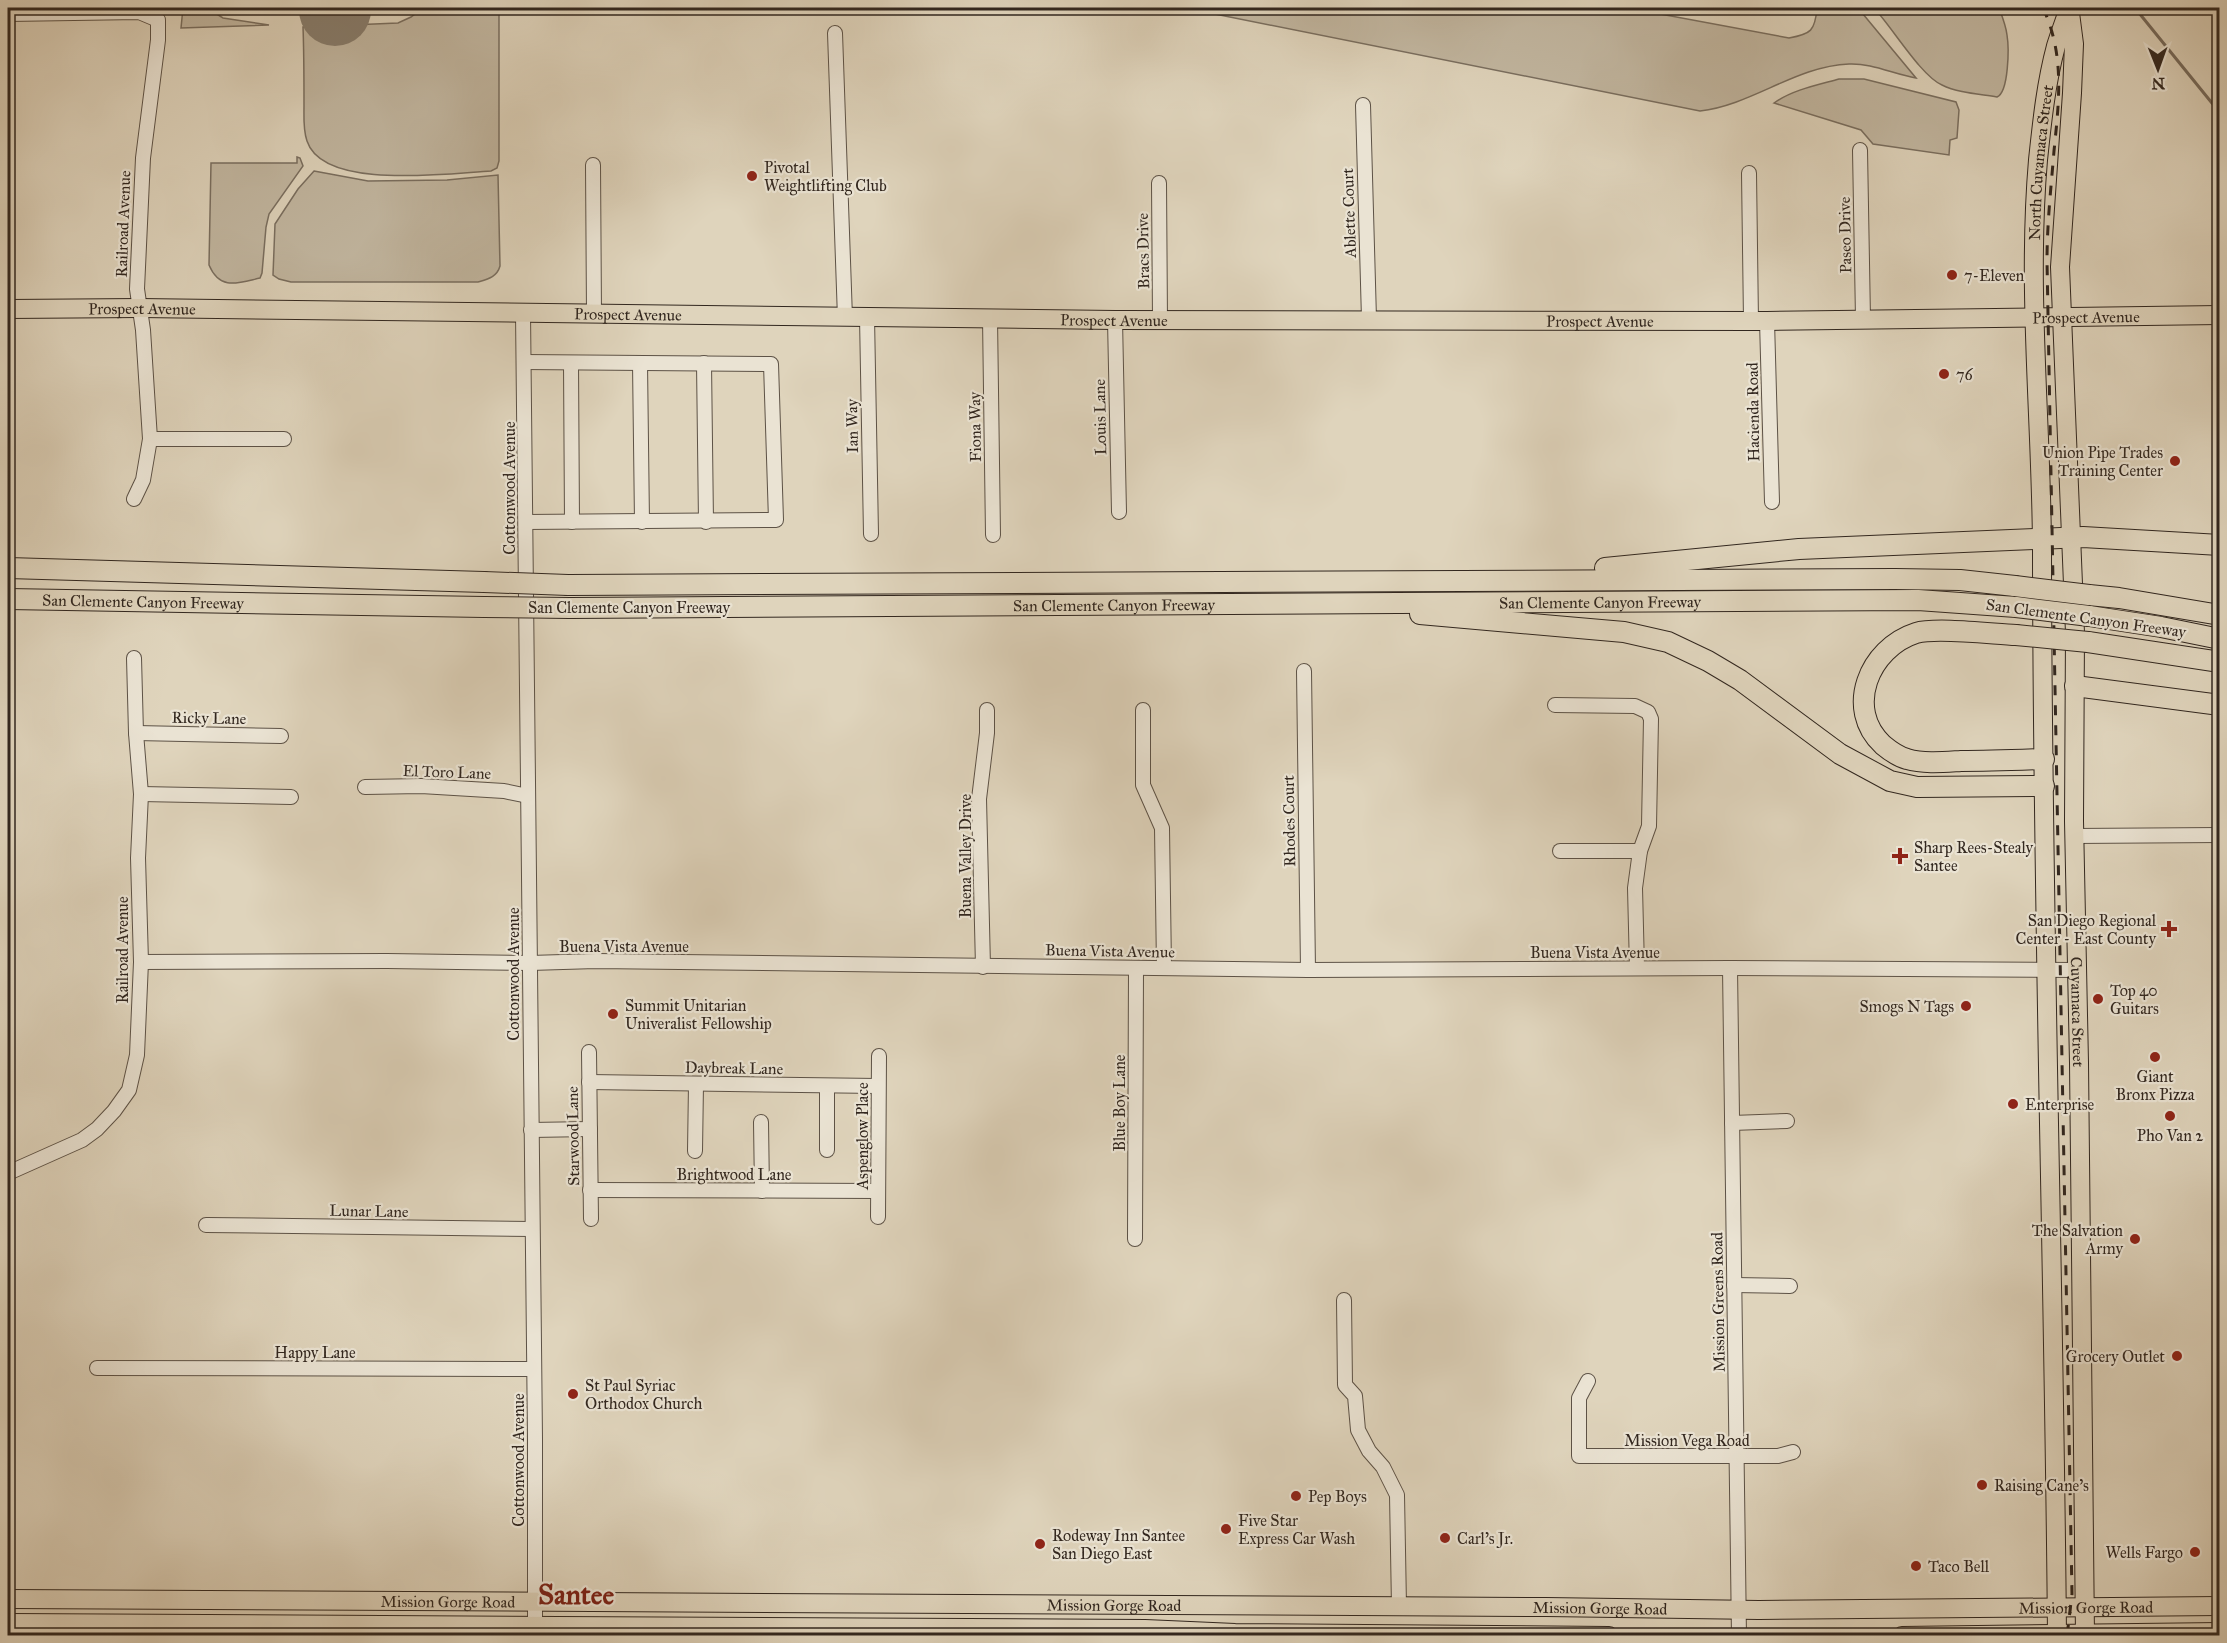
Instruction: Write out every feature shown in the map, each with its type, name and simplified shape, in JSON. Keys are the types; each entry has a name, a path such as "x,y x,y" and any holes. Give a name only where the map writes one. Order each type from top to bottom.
{"highway":[{"path":"1498,580 1799,549 2073,538 2220,545"},
{"name":"San Clemente Canyon Freeway","path":"13,567 568,585 1960,580 2119,598 2220,615"},
{"name":"San Clemente Canyon Freeway","path":"8,599 570,608 1918,600 2016,607 2089,616 2220,639"},
{"path":"1238,604 1377,610 1624,632 1668,642 1708,660 1740,680 1840,754 1890,781 1917,787 2044,786"},
{"path":"2044,759 1932,762 1905,759 1887,748 1868,726 1863,693 1868,675 1876,662 1899,640 1918,632 1944,631 2088,642 2220,662"},
{"path":"2075,686 2220,705"}],"main road":[{"name":"North Cuyamaca Street","path":"2062,317 2060,267 2074,44 2069,8"},
{"name":"North Cuyamaca Street","path":"2035,317 2036,184 2043,112 2056,45 2069,8"},
{"name":"Prospect Avenue","path":"8,309 140,308 1115,320 1759,321 2220,315"},
{"name":"Cuyamaca Street","path":"2035,317 2042,540 2057,1635"},
{"name":"Cuyamaca Street","path":"2062,317 2073,538 2074,836 2078,970 2085,1635"},
{"name":"Mission Gorge Road","path":"8,1599 1400,1606 1739,1610 2220,1606"},
{"path":"1400,1606 1400,1635"},
{"name":"Mission Gorge Road","path":"8,1623 362,1630 1134,1629 1235,1633 1609,1635"},
{"name":"Mission Gorge Road","path":"1902,1635 2220,1632"}],"street":[{"name":"Railroad Avenue","path":"8,14 139,12 158,20 158,40 142,158 137,289 143,330 150,439 142,480 134,499"},
{"path":"835,33 845,318"},
{"name":"Ablette Court","path":"1363,105 1369,319"},
{"name":"Paseo Drive","path":"1860,150 1863,319"},
{"path":"592,165 594,314"},
{"name":"Hacienda Road","path":"1749,174 1772,502"},
{"name":"Bracs Drive","path":"1159,183 1160,320"},
{"name":"Cottonwood Avenue","path":"523,313 535,1630"},
{"name":"Ian Way","path":"867,316 871,534"},
{"name":"Fiona Way","path":"990,318 993,535"},
{"name":"Louis Lane","path":"1115,320 1119,512"},
{"path":"524,362 771,364 776,520 526,522"},
{"path":"571,363 572,522"},
{"path":"640,363 642,522"},
{"path":"704,363 706,522"},
{"path":"150,439 284,439"},
{"name":"Railroad Avenue","path":"8,1173 82,1140 97,1129 114,1111 129,1090 137,1055 141,962 138,858 141,794 136,733 134,657"},
{"name":"Rhodes Court","path":"1304,671 1308,970"},
{"path":"1555,705 1635,706 1648,712 1651,719 1649,826 1640,851 1635,888 1637,968"},
{"name":"Buena Valley Drive","path":"983,967 979,800 987,733 987,710"},
{"path":"1143,710 1143,785 1162,828 1164,968"},
{"name":"Ricky Lane","path":"136,733 281,736"},
{"name":"El Toro Lane","path":"365,787 421,786 504,791 528,796"},
{"path":"141,794 291,797"},
{"path":"2074,836 2220,835"},
{"path":"1560,852 1640,851"},
{"name":"Buena Vista Avenue","path":"141,962 387,960 530,963 596,961 1308,970 1730,968 2078,970"},
{"name":"Blue Boy Lane","path":"1135,1239 1136,968"},
{"name":"Mission Greens Road","path":"1730,968 1739,1635"},
{"name":"Starwood Lane","path":"589,1052 591,1219"},
{"name":"Aspenglow Place","path":"878,1217 879,1056"},
{"name":"Daybreak Lane","path":"589,1082 878,1086"},
{"path":"695,1151 696,1084"},
{"path":"827,1086 828,1150"},
{"path":"1732,1123 1787,1121"},
{"path":"761,1122 762,1191"},
{"path":"531,1130 590,1129"},
{"name":"Brightwood Lane","path":"590,1190 878,1191"},
{"name":"Lunar Lane","path":"206,1225 532,1229"},
{"path":"1734,1286 1790,1286"},
{"path":"1344,1300 1345,1385 1355,1396 1358,1430 1369,1451 1383,1467 1397,1495 1400,1606"},
{"name":"Happy Lane","path":"97,1368 534,1369"},
{"name":"Mission Vega Road","path":"1588,1381 1579,1398 1579,1456 1737,1457 1778,1456 1793,1452"},
{"path":"8,1617 8,1635"}],"shaded area":[{"path":"183,8 198,8 200,12 207,8 223,18 269,25 181,28"},
{"path":"423,8 499,8 499,161 497,168 491,171 390,176 361,173 337,167 318,157 307,141 304,128 303,27 398,23"},
{"path":"1185,8 1628,8 1789,38 1811,30 1817,8 1858,8 1916,78 1866,65 1830,66 1792,78 1738,101 1700,111"},
{"path":"1874,8 1999,8 2008,41 2006,78 2001,93 1997,97 1962,92 1948,88 1934,80 1916,62"},
{"path":"1839,79 1864,79 1956,102 1959,110 1957,138 1950,140 1949,155 1873,144 1861,130 1774,103 1797,91"},
{"path":"297,157 300,158 303,166 269,214 260,278 237,283 224,282 219,279 209,265 211,163 297,163"},
{"path":"314,171 368,181 447,180 498,175 499,270 492,277 478,282 291,282 279,279 273,275 275,224 298,189"}],"waterway":[{"path":"2135,8 2220,113"}],"railway":[{"path":"2043,8 2055,43 2059,78 2047,261 2072,1594 2067,1636"}],"place":[{"name":"Pivotal Weightlifting Club","path":"752,176"},
{"name":"7-Eleven","path":"1952,275"},
{"name":"76","path":"1944,374"},
{"name":"Union Pipe Trades Training Center","path":"2175,461"},
{"name":"Sharp Rees-Stealy Santee","path":"1900,856"},
{"name":"San Diego Regional Center - East County","path":"2169,929"},
{"name":"Top 40 Guitars","path":"2098,999"},
{"name":"Smogs N Tags","path":"1966,1006"},
{"name":"Summit Unitarian Univeralist Fellowship","path":"613,1014"},
{"name":"Giant Bronx Pizza","path":"2155,1057"},
{"name":"Enterprise","path":"2013,1104"},
{"name":"Pho Van 2","path":"2170,1116"},
{"name":"The Salvation Army","path":"2135,1239"},
{"name":"Grocery Outlet","path":"2177,1356"},
{"name":"St Paul Syriac Orthodox Church","path":"573,1394"},
{"name":"Raising Cane's","path":"1982,1485"},
{"name":"Pep Boys","path":"1296,1496"},
{"name":"Five Star Express Car Wash","path":"1226,1529"},
{"name":"Carl's Jr.","path":"1445,1538"},
{"name":"Rodeway Inn Santee San Diego East","path":"1040,1544"},
{"name":"Wells Fargo","path":"2195,1552"},
{"name":"Taco Bell","path":"1916,1566"}],"district":[{"name":"Santee","path":"576,1594"}]}
